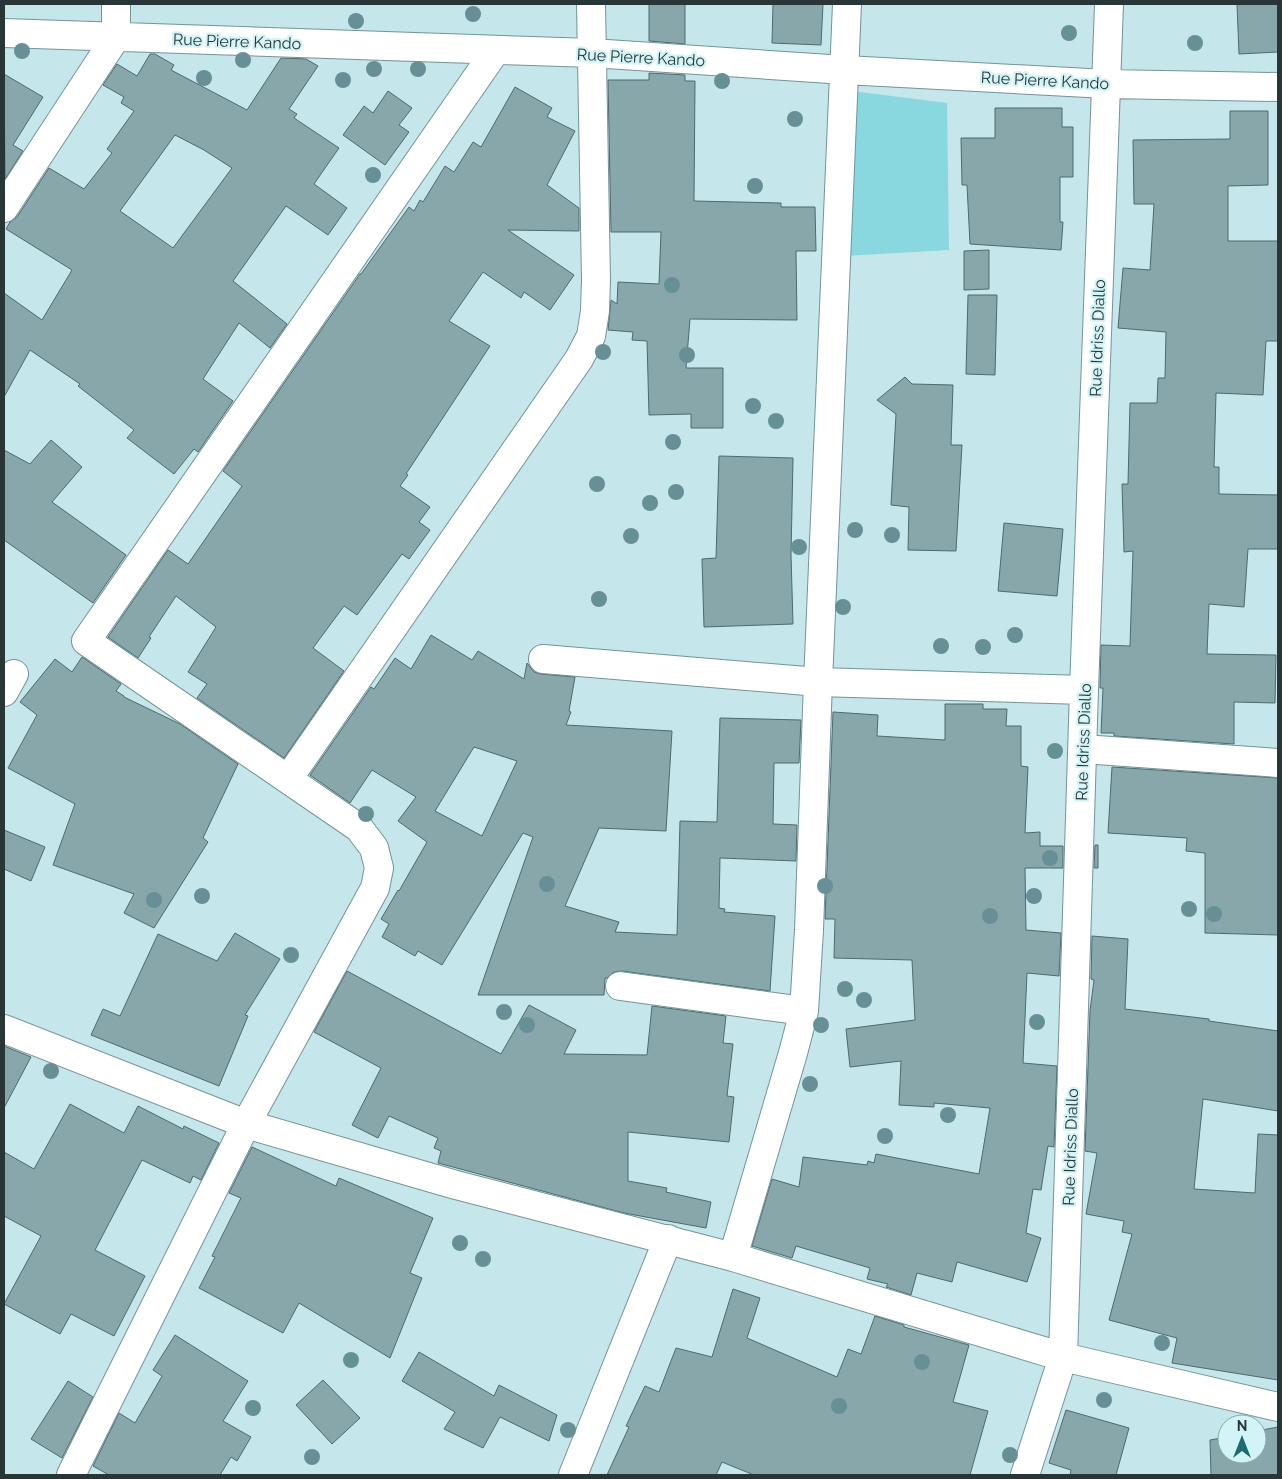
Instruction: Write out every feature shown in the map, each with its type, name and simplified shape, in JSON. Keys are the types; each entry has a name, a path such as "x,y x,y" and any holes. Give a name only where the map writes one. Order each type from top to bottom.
{"street":[{"path":"4,208 116,37 116,4"},
{"path":"288,779 579,359 591,336 595,311 596,280 591,4"},
{"path":"732,1257 804,1011 809,930 847,4"},
{"name":"Rue Idriss Diallo","path":"1025,1475 1063,1357 1084,690 1109,4"},
{"name":"Rue Pierre Kando","path":"4,33 592,53 845,70 1107,84 1278,87"},
{"path":"71,1475 246,1124 375,888 379,868 374,848 359,828 86,641 496,50"},
{"path":"543,658 818,682 1084,690"},
{"path":"1083,748 1278,764"},
{"path":"620,986 804,1011"},
{"path":"4,1030 246,1124 456,1185 732,1257 1063,1357 1278,1407"},
{"path":"573,1475 668,1239"}],"shaded area":[{"path":"852,91 947,103 949,250 845,256"}],"building":[{"path":"649,4 685,4 685,44 649,41"},
{"path":"773,4 823,4 821,45 772,43"},
{"path":"1237,4 1278,4 1278,52 1239,54"},
{"path":"150,54 155,54 174,65 171,70 247,110 281,58 306,59 318,66 289,109 297,114 294,118 339,148 314,184 347,208 328,235 286,206 233,281 287,324 270,348 239,323 203,379 233,401 198,452 194,449 174,474 127,438 134,430 78,386 80,384 30,350 4,397 4,293 42,320 72,270 6,229 10,222 17,217 49,168 84,189 112,153 107,149 134,111 121,103 124,97 103,85 117,64 137,76","holes":["175,135 204,150 232,168 173,248 120,211"]},
{"path":"649,73 685,75 685,81 695,81 694,201 781,203 781,207 815,207 816,251 796,251 797,320 690,319 686,368 723,368 723,428 691,428 691,414 649,415 647,341 632,340 633,332 608,330 611,300 617,304 618,282 659,284 661,232 611,232 608,80 649,80"},
{"path":"4,74 43,97 13,145 23,151 5,179"},
{"path":"515,87 552,108 547,117 575,131 547,185 579,208 579,231 508,230 574,275 550,310 524,292 521,298 483,272 449,321 490,346 400,486 430,507 419,522 430,530 409,559 402,554 357,615 344,606 313,648 344,671 284,758 197,698 207,684 188,672 216,627 176,596 149,637 151,638 138,658 108,637 168,550 188,564 242,486 223,471 409,207 414,211 420,200 423,202 445,166 454,172 473,142 481,147"},
{"path":"388,91 412,108 399,125 409,132 385,165 343,135 364,106 373,113"},
{"path":"995,108 1062,108 1062,127 1073,127 1073,177 1060,177 1060,222 1063,222 1061,250 970,244 967,185 962,185 961,138 995,138"},
{"path":"1230,111 1268,111 1268,185 1228,186 1228,241 1278,241 1278,341 1266,341 1263,395 1216,393 1214,467 1219,467 1219,494 1278,495 1278,549 1248,549 1244,607 1209,604 1207,654 1276,655 1275,703 1234,702 1234,744 1114,736 1114,733 1101,733 1103,688 1100,688 1101,645 1130,646 1133,551 1124,552 1122,484 1128,484 1130,403 1157,403 1158,378 1165,378 1166,332 1118,328 1123,268 1150,270 1154,204 1134,204 1133,140 1230,139"},
{"path":"989,250 989,289 964,290 964,251"},
{"path":"968,295 997,295 995,375 966,374"},
{"path":"905,377 912,384 953,385 951,445 962,445 956,551 908,550 909,507 891,505 896,414 877,400"},
{"path":"51,440 82,467 52,502 126,555 93,603 4,540 4,450 30,464"},
{"path":"719,456 793,458 791,555 793,624 704,627 702,559 716,558"},
{"path":"1004,523 1063,529 1057,596 998,591"},
{"path":"431,635 472,660 478,651 524,679 527,663 534,672 575,677 569,711 571,712 566,725 672,731 666,831 599,828 565,906 619,922 615,932 677,935 680,821 717,822 720,718 801,720 799,763 774,763 773,824 797,825 796,861 720,858 719,908 725,909 724,912 775,916 770,991 622,971 614,972 605,978 604,995 478,995 533,837 523,833 442,965 418,951 415,956 382,937 389,924 381,919 427,842 398,821 416,797 372,770 350,803 310,775 371,687 374,689 395,658 411,669","holes":["474,747 517,761 482,836 435,811"]},
{"path":"82,657 121,684 116,691 124,697 180,724 238,764 203,838 208,842 154,928 124,913 134,894 53,865 75,804 8,768 37,715 20,702 55,659 72,672"},
{"path":"945,704 983,704 983,709 1007,709 1006,726 1021,726 1021,766 1028,767 1025,833 1040,832 1040,846 1063,846 1063,868 1025,868 1026,930 1061,933 1059,976 1027,973 1023,1063 1057,1066 1054,1147 1048,1146 1041,1190 1033,1189 1026,1233 1041,1238 1027,1282 957,1262 952,1282 917,1273 911,1295 886,1287 888,1284 867,1279 870,1268 796,1246 792,1258 752,1246 772,1179 799,1187 803,1157 867,1165 868,1161 874,1163 876,1154 979,1174 990,1108 934,1103 934,1107 899,1105 901,1061 850,1067 846,1029 915,1020 912,960 834,958 835,919 825,919 833,712 878,715 877,736 945,740"},
{"path":"1112,767 1278,778 1278,935 1205,933 1205,853 1186,851 1187,838 1108,833"},
{"path":"4,830 45,847 31,881 4,869"},
{"path":"1095,845 1098,845 1098,868 1094,868"},
{"path":"235,933 280,959 245,1015 248,1016 219,1086 91,1035 103,1009 120,1016 158,934 217,961"},
{"path":"1092,936 1128,939 1125,1009 1209,1019 1209,1021 1278,1031 1278,1111 1203,1099 1194,1189 1255,1193 1258,1134 1278,1135 1278,1380 1172,1363 1177,1338 1109,1320 1132,1234 1122,1232 1124,1221 1086,1214 1097,1153 1085,1151 1090,1011 1094,980 1091,979"},
{"path":"347,971 501,1054 529,1005 576,1030 564,1054 647,1055 652,1006 726,1016 723,1043 733,1044 727,1096 734,1097 729,1142 628,1132 628,1181 667,1188 666,1192 711,1202 706,1228 624,1213 438,1163 441,1151 434,1148 438,1138 389,1116 378,1138 352,1125 381,1068 314,1032"},
{"path":"4,1046 31,1057 4,1108"},
{"path":"70,1104 124,1133 138,1106 183,1129 184,1126 219,1143 201,1180 193,1176 190,1183 142,1160 95,1250 145,1276 114,1336 71,1314 60,1334 4,1304 41,1236 4,1216 4,1152 34,1169"},
{"path":"252,1147 336,1186 339,1178 433,1218 410,1273 422,1278 390,1358 299,1303 283,1333 199,1288 215,1257 212,1256 241,1198 229,1193"},
{"path":"733,1289 760,1298 747,1338 837,1377 848,1349 861,1354 875,1316 904,1325 904,1327 969,1345 953,1402 988,1411 970,1475 754,1475 722,1462 716,1475 607,1475 629,1427 626,1426 645,1386 659,1392 676,1348 712,1357"},
{"path":"175,1335 248,1381 223,1421 251,1437 237,1461 231,1457 220,1475 109,1475 93,1466 119,1413 135,1423 162,1376 153,1370"},
{"path":"419,1352 494,1396 499,1385 557,1415 549,1441 500,1417 483,1448 444,1429 455,1412 402,1381"},
{"path":"323,1380 360,1418 332,1444 296,1405"},
{"path":"68,1381 93,1397 62,1458 31,1439"},
{"path":"1066,1410 1129,1428 1116,1475 1070,1475 1071,1470 1049,1463"},
{"path":"1278,1427 1278,1475 1211,1475 1210,1440 1217,1439 1217,1464 1267,1464 1267,1429"}]}
